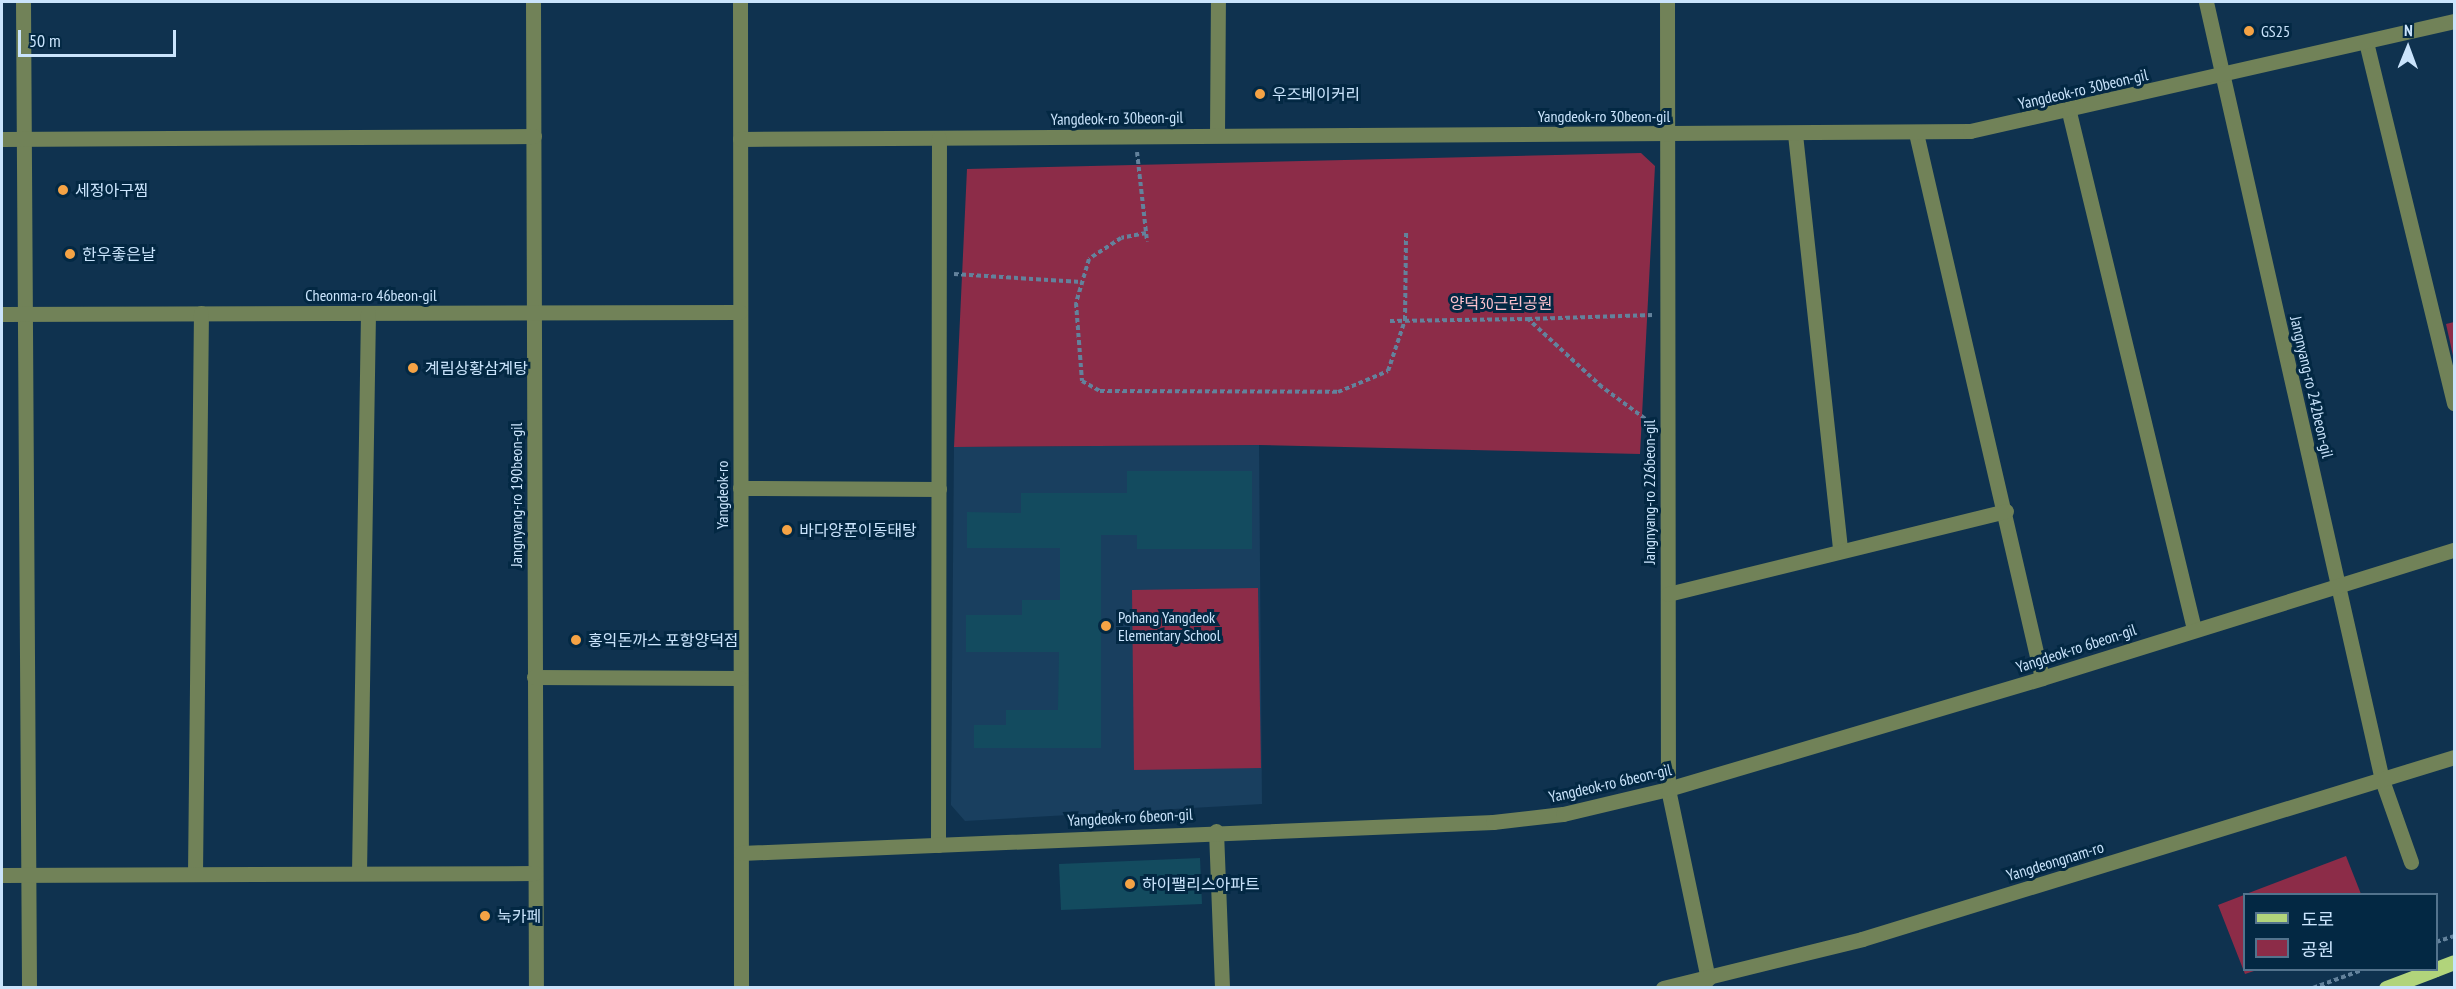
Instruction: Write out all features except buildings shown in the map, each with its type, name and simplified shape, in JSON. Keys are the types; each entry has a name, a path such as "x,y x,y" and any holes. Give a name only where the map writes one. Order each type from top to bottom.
{"main road":[{"path":"2438,968 2454,962"},
{"path":"2386,987 2430,971"}],"street":[{"path":"23,2 29,987"},
{"name":"Jangnyang-ro 190beon-gil","path":"533,2 536,987"},
{"path":"1217,135 1218,2"},
{"name":"Jangnyang-ro 226beon-gil","path":"1667,2 1670,134 1666,434 1668,789 1708,979"},
{"name":"Jangnyang-ro 242beon-gil","path":"2206,2 2382,780 2411,862"},
{"name":"Yangdeok-ro","path":"740,3 741,987"},
{"name":"Yangdeok-ro 30beon-gil","path":"740,139 1795,134 1970,131 2069,112 2454,21"},
{"path":"2366,42 2454,403"},
{"path":"2069,112 2194,629"},
{"path":"1917,133 2006,511 2042,678"},
{"path":"1795,134 1840,551"},
{"path":"2,139 534,136"},
{"path":"938,845 941,273 939,138"},
{"name":"Cheonma-ro 46beon-gil","path":"2,314 740,312"},
{"path":"195,874 201,313"},
{"path":"359,873 368,313"},
{"path":"740,488 939,489"},
{"path":"1668,594 2006,511"},
{"name":"Yangdeok-ro 6beon-gil","path":"741,853 1512,820 1668,789 2042,678 2454,550"},
{"path":"534,677 740,678"},
{"name":"Yangdeongnam-ro","path":"1663,987 1708,979 1862,939 2454,757"},
{"path":"1216,831 1222,987"},
{"path":"2,875 535,873"}],"path":[{"path":"1135,136 1146,241"},
{"path":"1146,233 1121,238 1089,258 1082,282 1077,303 1082,381 1100,391 1338,392 1388,371 1405,320 1406,233"},
{"path":"941,273 1082,282"},
{"path":"1390,321 1528,320 1669,315"},
{"path":"1528,320 1602,387 1666,434"},
{"path":"2438,941 2454,936"},
{"path":"2313,987 2357,971"}],"shaded area":[{"name":"Pohang Yangdeok Elementary School","path":"1259,445 1262,804 965,821 951,805 954,447"}],"green space":[{"name":"양덕30근린공원","path":"1641,153 1655,166 1640,454 1259,445 954,447 967,169"},
{"path":"2454,322 2454,360 2446,324"},
{"path":"1258,588 1261,768 1134,770 1132,590"},
{"path":"2346,856 2361,893 2249,893"},
{"path":"2243,895 2243,969 2218,905"}],"place":[{"name":"GS25","path":"2249,31"},
{"name":"우즈베이커리","path":"1260,94"},
{"name":"세정아구찜","path":"63,190"},
{"name":"한우좋은날","path":"70,254"},
{"name":"계림상황삼계탕","path":"413,368"},
{"name":"바다양푼이동태탕","path":"787,530"},
{"name":"Pohang Yangdeok Elementary School","path":"1106,626"},
{"name":"홍익돈까스 포항양덕점","path":"576,640"},
{"name":"하이팰리스아파트","path":"1130,884"},
{"name":"눅카페","path":"485,916"}]}
